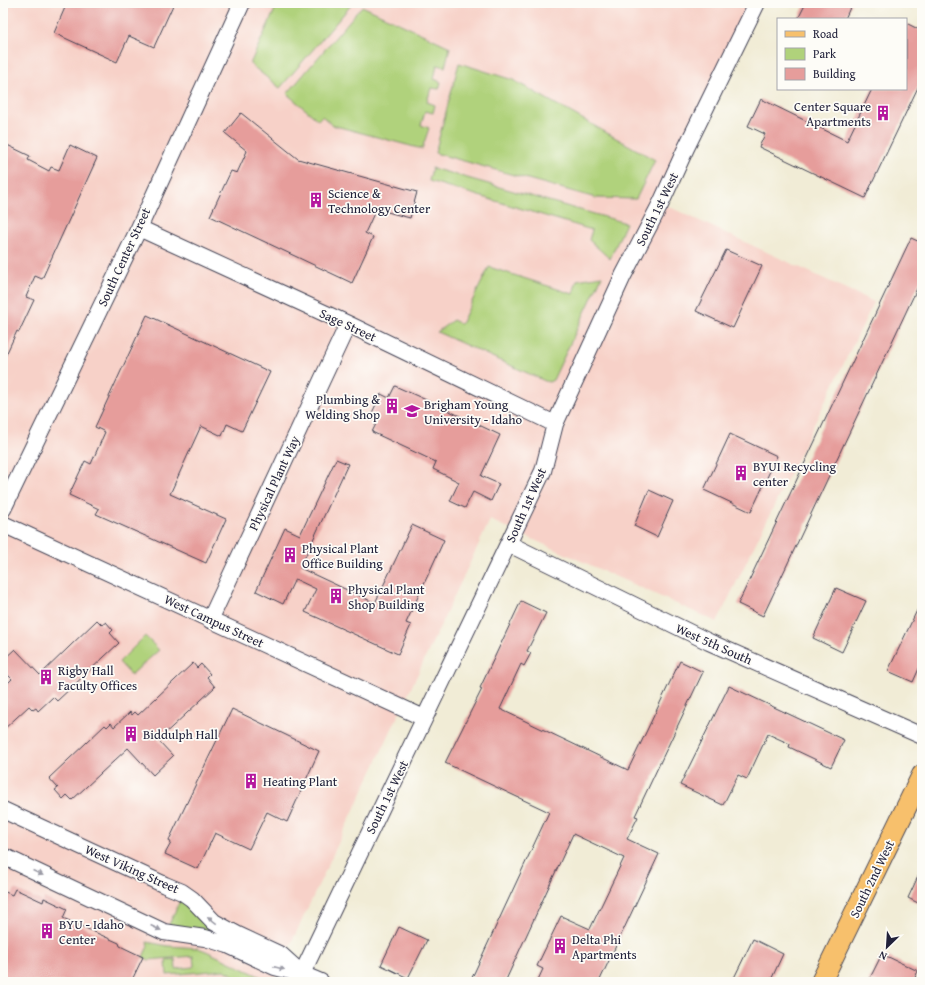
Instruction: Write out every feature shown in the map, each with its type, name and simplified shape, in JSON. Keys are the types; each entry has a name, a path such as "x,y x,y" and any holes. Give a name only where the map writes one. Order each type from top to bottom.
{"main road":[{"name":"South 2nd West","path":"821,982 922,775"}],"street":[{"name":"South Center Street","path":"3,509 139,228 242,3"},
{"name":"South 1st West","path":"300,978 543,471 555,424 623,276 661,203 757,3"},
{"name":"Sage Street","path":"139,228 348,324 555,424"},
{"name":"Physical Plant Way","path":"210,620 348,324"},
{"name":"West Campus Street","path":"3,524 424,718"},
{"name":"West 5th South","path":"509,544 709,642 922,736"},
{"name":"West Viking Street","path":"3,810 182,892 192,899 214,922 281,955 300,978"},
{"path":"3,856 164,932 205,938 228,946 300,978 321,982"}],"shaded area":[{"name":"Brigham Young University - Idaho","path":"3,3 759,3 661,203 874,302 717,622 490,520 273,982 3,982"}],"green space":[{"path":"278,3 353,3 280,88 250,64"},
{"path":"362,6 450,47 445,67 437,65 434,79 441,82 439,89 431,88 427,102 435,105 433,113 425,111 421,125 429,128 422,149 332,125 322,116 318,120 287,94"},
{"path":"459,63 513,80 655,160 636,199 596,198 435,153"},
{"path":"432,168 626,223 610,259 589,240 592,230 429,181"},
{"path":"489,267 573,294 577,280 602,276 553,380 549,382 545,381 437,332 453,320 461,324"},
{"path":"145,636 159,650 131,675 119,662"},
{"path":"181,898 217,930 216,934 168,927"},
{"path":"147,942 168,946 198,948 261,977 266,982 240,982 232,974 224,970 167,975 166,960 175,959 176,969 193,967 193,956 149,960 143,957 148,946"}],"building":[{"path":"67,3 174,3 154,47 129,36 117,62 54,33"},
{"path":"806,3 852,3 845,18 798,18"},
{"name":"Center Square Apartments","path":"907,24 922,31 922,79 865,198 759,147 765,134 748,126 761,99 847,141 872,90 907,90"},
{"name":"Science & Technology Center","path":"241,113 298,159 417,192 410,218 376,209 365,233 373,237 352,283 210,216 231,171 237,173 247,151 225,133"},
{"path":"3,143 30,156 28,160 49,171 51,167 59,170 70,145 97,158 42,279 35,276 26,297 34,300 3,361"},
{"path":"911,238 922,243 922,278 763,616 738,604"},
{"path":"726,250 762,266 733,328 696,311"},
{"path":"147,315 270,372 242,431 227,424 222,436 201,426 170,494 226,519 206,563 96,514 99,509 69,495 85,461 91,464 105,432 95,427"},
{"path":"395,386 500,435 481,476 499,484 491,501 473,492 465,508 450,501 459,482 433,469 436,462 372,432 379,418 371,415 381,394 389,398"},
{"name":"BYUI Recycling center","path":"730,434 777,456 751,512 704,490"},
{"name":"Physical Plant Shop Building","path":"336,459 348,464 300,568 375,603 412,525 444,540 406,623 411,625 398,654 305,612 316,589 295,579 283,604 256,591 285,528 300,535"},
{"path":"649,490 673,501 657,537 634,526"},
{"path":"836,588 866,601 842,652 813,638"},
{"path":"922,600 922,662 913,682 888,671"},
{"path":"521,601 546,613 527,651 531,653 524,666 521,664 500,709 628,770 680,661 703,672 635,816 638,817 627,839 659,854 599,982 537,982 543,969 537,966 561,916 590,929 624,858 573,834 505,982 470,982 549,812 445,763 482,689 480,688"},
{"name":"Rigby Hall Faculty Offices","path":"97,620 102,625 106,622 113,630 110,633 119,643 57,701 53,697 38,711 36,708 33,710 29,706 3,730 3,688 12,679 3,670 3,660 15,649 40,675"},
{"name":"Biddulph Hall","path":"193,663 197,668 201,664 210,674 207,677 215,687 158,740 173,756 153,775 128,748 72,800 67,795 63,799 55,790 58,788 49,778 105,725 107,727 111,723 114,727 130,712 132,715 135,712 138,715"},
{"path":"729,686 844,740 831,767 789,747 790,744 768,734 747,779 738,775 723,805 680,785"},
{"name":"Heating Plant","path":"232,709 319,751 287,822 267,812 249,849 215,833 198,869 165,854 171,843 169,840"},
{"path":"922,868 922,905 908,898"},
{"name":"BYU - Idaho Center","path":"15,889 43,902 44,898 67,909 63,918 119,943 120,946 143,957 131,982 3,982 3,891 12,895"},
{"path":"399,927 427,940 408,978 381,965"},
{"path":"753,939 783,954 770,982 732,982"},
{"path":"882,954 918,971 913,982 868,982"}],"place":[{"name":"Center Square Apartments","path":"883,113"},
{"name":"Science & Technology Center","path":"316,200"},
{"name":"Plumbing & Welding Shop","path":"392,406"},
{"name":"Brigham Young University - Idaho","path":"412,411"},
{"name":"BYUI Recycling center","path":"741,473"},
{"name":"Physical Plant Office Building","path":"290,555"},
{"name":"Physical Plant Shop Building","path":"336,596"},
{"name":"Rigby Hall Faculty Offices","path":"46,677"},
{"name":"Biddulph Hall","path":"131,734"},
{"name":"Heating Plant","path":"251,781"},
{"name":"BYU - Idaho Center","path":"47,931"},
{"name":"Delta Phi Apartments","path":"560,946"}]}
